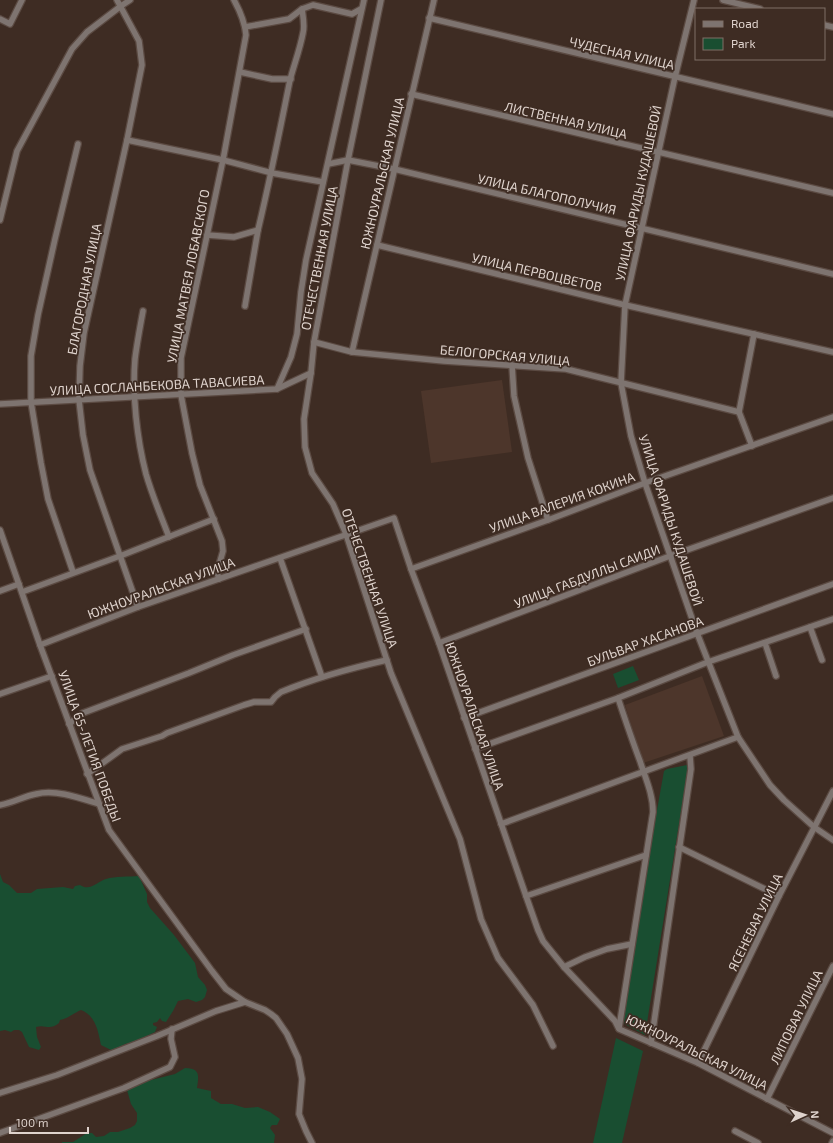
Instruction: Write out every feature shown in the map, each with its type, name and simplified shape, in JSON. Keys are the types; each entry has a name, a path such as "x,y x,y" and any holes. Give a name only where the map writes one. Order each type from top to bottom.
{"street":[{"path":"0,19 10,24 22,0"},
{"name":"БЛАГОРОДНАЯ УЛИЦА","path":"117,0 139,40 142,65 127,140 84,332 80,366 79,400 83,435 90,470 138,607"},
{"path":"0,219 17,151 72,49 87,32 130,0"},
{"name":"УЛИЦА МАТВЕЯ ЛОБАВСКОГО","path":"219,579 218,572 223,551 222,541 200,485 193,459 181,395 181,358 223,160 246,35 245,26 234,0"},
{"path":"277,389 291,357 297,334 300,292 364,0"},
{"name":"ОТЕЧЕСТВЕННАЯ УЛИЦА","path":"381,0 348,160 314,342 304,419 305,447 312,473 333,504 346,534 391,673 460,839 480,919 498,958 533,1005 553,1046"},
{"name":"ЮЖНОУРАЛЬСКАЯ УЛИЦА","path":"352,352 434,0"},
{"name":"УЛИЦА ФАРИДЫ КУДАШЕВОЙ","path":"694,0 675,77 625,305 621,383 632,436 645,483 697,633 738,737 770,785 814,827 833,840"},
{"path":"723,0 756,8"},
{"path":"245,26 289,19 302,9 313,5 352,14 361,9"},
{"path":"245,306 258,230 272,173 291,79 304,32 302,9"},
{"name":"ЧУДЕСНАЯ УЛИЦА","path":"429,18 833,114"},
{"path":"240,72 272,79 291,79"},
{"name":"ЛИСТВЕННАЯ УЛИЦА","path":"411,94 833,193"},
{"path":"127,140 223,160 272,173 323,182"},
{"path":"73,572 48,500 40,463 31,402 31,356 38,315 78,144"},
{"path":"328,164 348,160"},
{"name":"УЛИЦА БЛАГОПОЛУЧИЯ","path":"348,160 394,169 833,274"},
{"path":"207,235 234,237 258,230"},
{"name":"УЛИЦА ПЕРВОЦВЕТОВ","path":"376,245 625,305 833,352"},
{"path":"143,311 135,360 135,397 141,450 146,474 156,505 169,537"},
{"path":"752,446 739,412 754,334"},
{"name":"БЕЛОГОРСКАЯ УЛИЦА","path":"314,342 352,352 566,369 739,412"},
{"path":"512,365 514,396 528,458 548,520"},
{"name":"УЛИЦА СОСЛАНБЕКОВА ТАВАСИЕВА","path":"0,404 277,389 311,373"},
{"name":"УЛИЦА ВАЛЕРИЯ КОКИНА","path":"411,568 833,417"},
{"name":"УЛИЦА ГАБДУЛЛЫ САИДИ","path":"439,643 670,556 833,498"},
{"name":"ЮЖНОУРАЛЬСКАЯ УЛИЦА","path":"40,645 138,607 394,518 543,941 564,967 615,1021 619,1028 698,1064 833,1133"},
{"path":"22,592 214,519"},
{"name":"УЛИЦА 65-ЛЕТИЯ ПОБЕДЫ","path":"0,530 40,645 98,804 109,830 226,989 245,1002 271,1014 276,1018 287,1034 298,1058 302,1079 299,1114 312,1143"},
{"path":"280,558 322,677"},
{"path":"0,591 19,584"},
{"name":"БУЛЬВАР ХАСАНОВА","path":"464,718 833,584"},
{"path":"475,749 618,698 708,662 833,619"},
{"path":"810,627 822,660"},
{"path":"69,724 83,713 233,655 306,629"},
{"path":"765,643 776,676"},
{"path":"87,774 122,749 162,736 166,733 244,704 254,702 271,702 281,692 322,677 387,660"},
{"path":"0,694 52,676"},
{"path":"618,698 653,800 653,812 619,1028"},
{"path":"501,824 644,773 738,737"},
{"path":"651,1042 691,769 690,756"},
{"name":"ЯСЕНЕВАЯ УЛИЦА","path":"698,1064 779,896 833,791"},
{"path":"0,805 9,804 37,793 65,794 98,804"},
{"path":"679,847 779,896"},
{"path":"526,896 646,855"},
{"path":"564,967 607,949 632,944"},
{"name":"ЛИПОВАЯ УЛИЦА","path":"767,1099 833,966"},
{"path":"0,1093 57,1075 216,1011 245,1002"},
{"path":"0,1133 124,1088 170,1067 175,1057 171,1039 172,1030"},
{"path":"735,1131 758,1143"}],"shaded area":[{"path":"502,380 512,452 431,463 421,391"},
{"path":"702,676 724,736 643,763 625,705"}],"green space":[{"path":"633,666 639,680 618,688 613,674"},
{"path":"687,765 688,768 645,1035 619,1021 664,771"},
{"path":"0,874 3,882 9,885 17,893 31,893 37,889 63,887 73,889 75,886 80,885 84,887 91,887 110,878 139,876 147,894 147,902 150,908 174,935 195,963 198,977 205,985 207,990 205,997 196,1002 188,999 178,1001 166,1022 162,1021 160,1018 157,1022 153,1023 153,1025 157,1027 155,1032 134,1042 125,1044 115,1050 111,1050 101,1045 96,1024 90,1016 81,1010 60,1020 59,1023 53,1027 36,1027 37,1037 41,1047 39,1050 29,1047 22,1032 19,1030 14,1030 11,1032 5,1030 0,1031"},
{"path":"616,1038 643,1051 622,1143 593,1143"},
{"path":"185,1068 190,1068 196,1071 198,1076 197,1088 211,1091 211,1098 221,1104 232,1104 245,1108 258,1107 270,1112 280,1119 277,1125 272,1125 270,1128 275,1135 274,1143 62,1143 73,1142 87,1133 92,1133 96,1137 104,1136 110,1132 118,1132 135,1125 137,1121 137,1113 131,1104 127,1090 139,1083 175,1074"}]}
